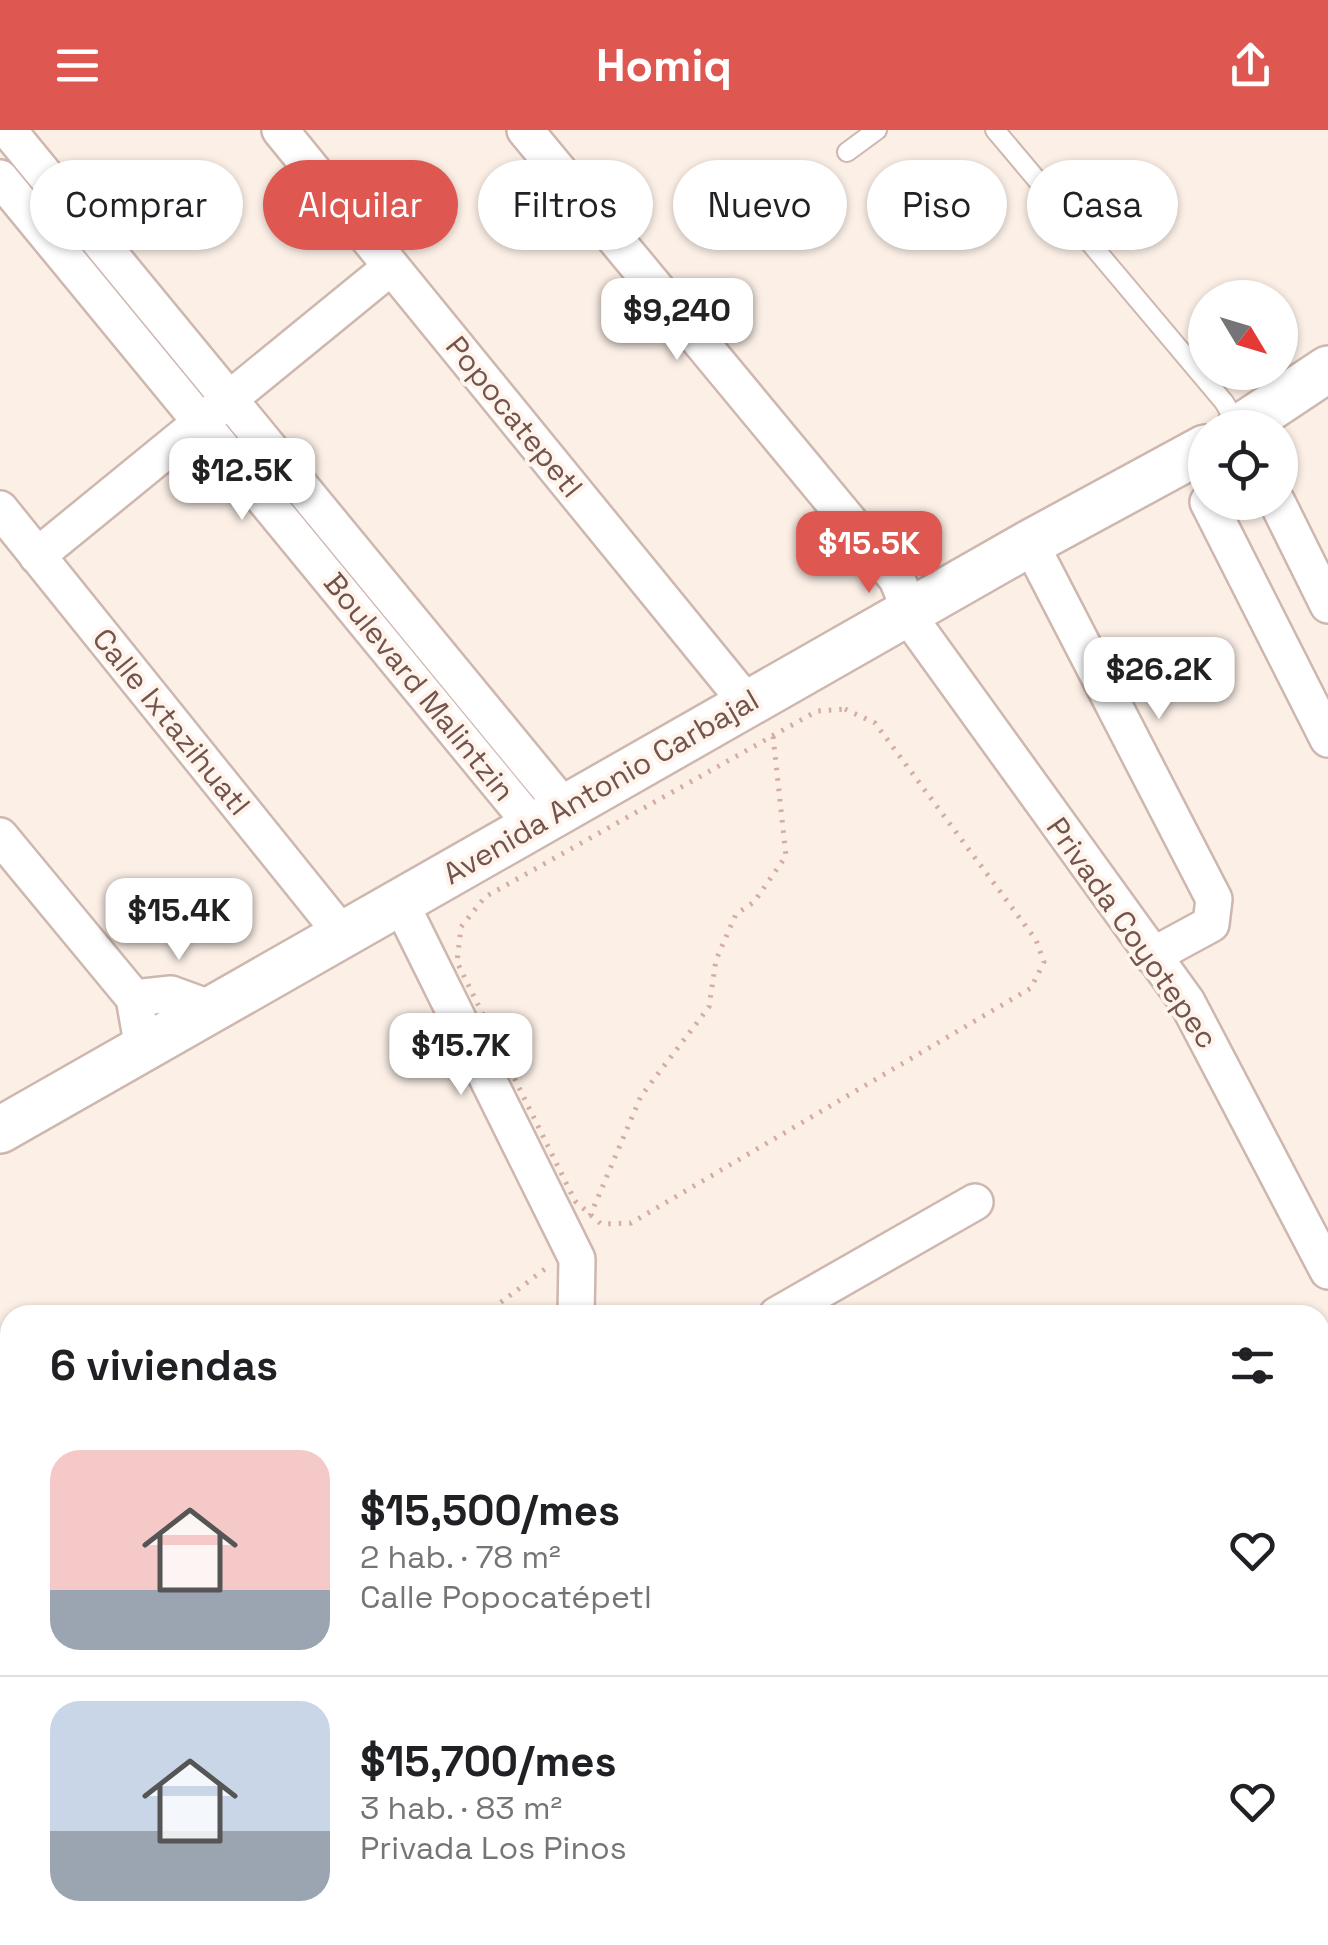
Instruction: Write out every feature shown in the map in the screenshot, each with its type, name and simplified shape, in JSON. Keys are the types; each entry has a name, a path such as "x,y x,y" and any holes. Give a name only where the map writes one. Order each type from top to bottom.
{"street":[{"name":"Boulevard Malintzin","path":"8,130 229,399 549,817"},
{"name":"Popocatepetl","path":"280,130 760,720"},
{"name":"Privada Coyotepec","path":"526,130 897,579 913,609 917,628 1206,1034 1328,1271"},
{"name":"Boulevard Malintzin","path":"0,178 201,422 549,817"},
{"path":"37,556 391,266"},
{"path":"1265,410 1328,369"},
{"name":"Avenida Antonio Carbajal","path":"0,1130 549,817 760,720 913,609 1030,542 1188,482"},
{"name":"Calle Ixtazihuatl","path":"0,509 343,934"},
{"path":"1222,520 1328,739"},
{"path":"1286,520 1328,605"},
{"path":"1030,542 1214,899 1211,924 1152,956"},
{"path":"0,836 134,998 143,1048"},
{"path":"400,902 572,1250 578,1278 577,1305"},
{"path":"134,998 171,994 212,1009"},
{"path":"795,1305 975,1202"}],"lane":[{"path":"847,152 877,130"},
{"path":"995,130 1229,410"}],"path":[{"path":"845,709 875,723 1036,940 1044,962 1031,988 632,1223 602,1224 575,1201 458,962 461,927 485,897 760,720 845,709"},
{"path":"498,1305 572,1250 591,1215 641,1096 709,1007 716,960 736,914 754,902 786,856 760,720"}]}
